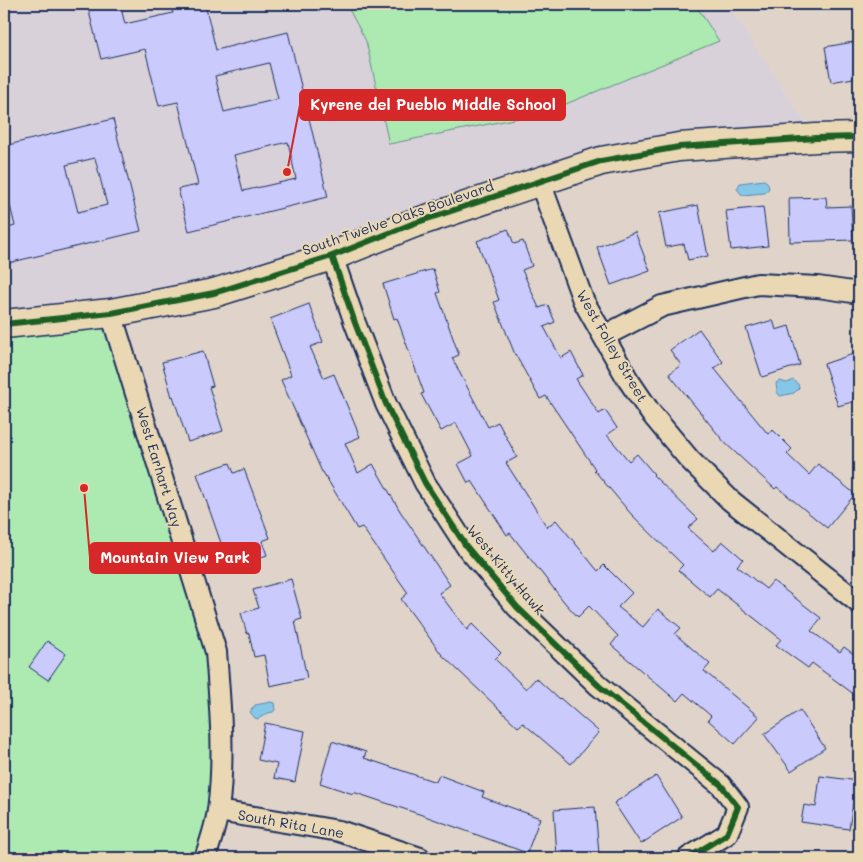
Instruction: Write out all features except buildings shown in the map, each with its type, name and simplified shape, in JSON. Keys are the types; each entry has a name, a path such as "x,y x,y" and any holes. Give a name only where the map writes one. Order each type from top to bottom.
{"street":[{"name":"South Twelve Oaks Boulevard","path":"4,324 111,313 214,293 332,256 412,224 601,161 680,147 859,137"},
{"name":"West Folley Street","path":"540,182 583,300 627,378 650,412 689,458 730,500 859,603"},
{"name":"West Kitty Hawk","path":"332,256 386,404 425,482 466,546 516,607 599,686 721,785 738,807 727,834 688,858"},
{"path":"604,336 662,306 758,284 818,286 859,293"},
{"name":"West Earhart Way","path":"111,313 216,652 222,748 218,811 206,858"},
{"name":"South Rita Lane","path":"218,811 339,831 420,858"}],"shaded area":[{"path":"4,4 727,4 816,138 679,147 332,256 4,324"}],"green space":[{"path":"346,4 695,4 719,41 544,113 389,144 366,41"},
{"path":"111,313 220,699 205,858 4,858 4,324"}],"water":[{"path":"764,180 769,188 765,193 742,195 737,189 740,183"},
{"path":"793,380 798,384 799,388 794,393 780,396 777,392 776,383 780,381 787,383"},
{"path":"274,703 275,710 273,712 258,719 250,712 255,705"}],"cycle path":[{"path":"4,324 111,313 214,293 332,256 412,224 601,161 679,147 859,137"},
{"path":"332,256 386,404 425,483 466,546 517,607 599,686 721,785 738,807 727,834 688,858"}],"place":[{"name":"Kyrene del Pueblo Middle School","path":"287,172"},
{"name":"Mountain View Park","path":"84,488"}]}
